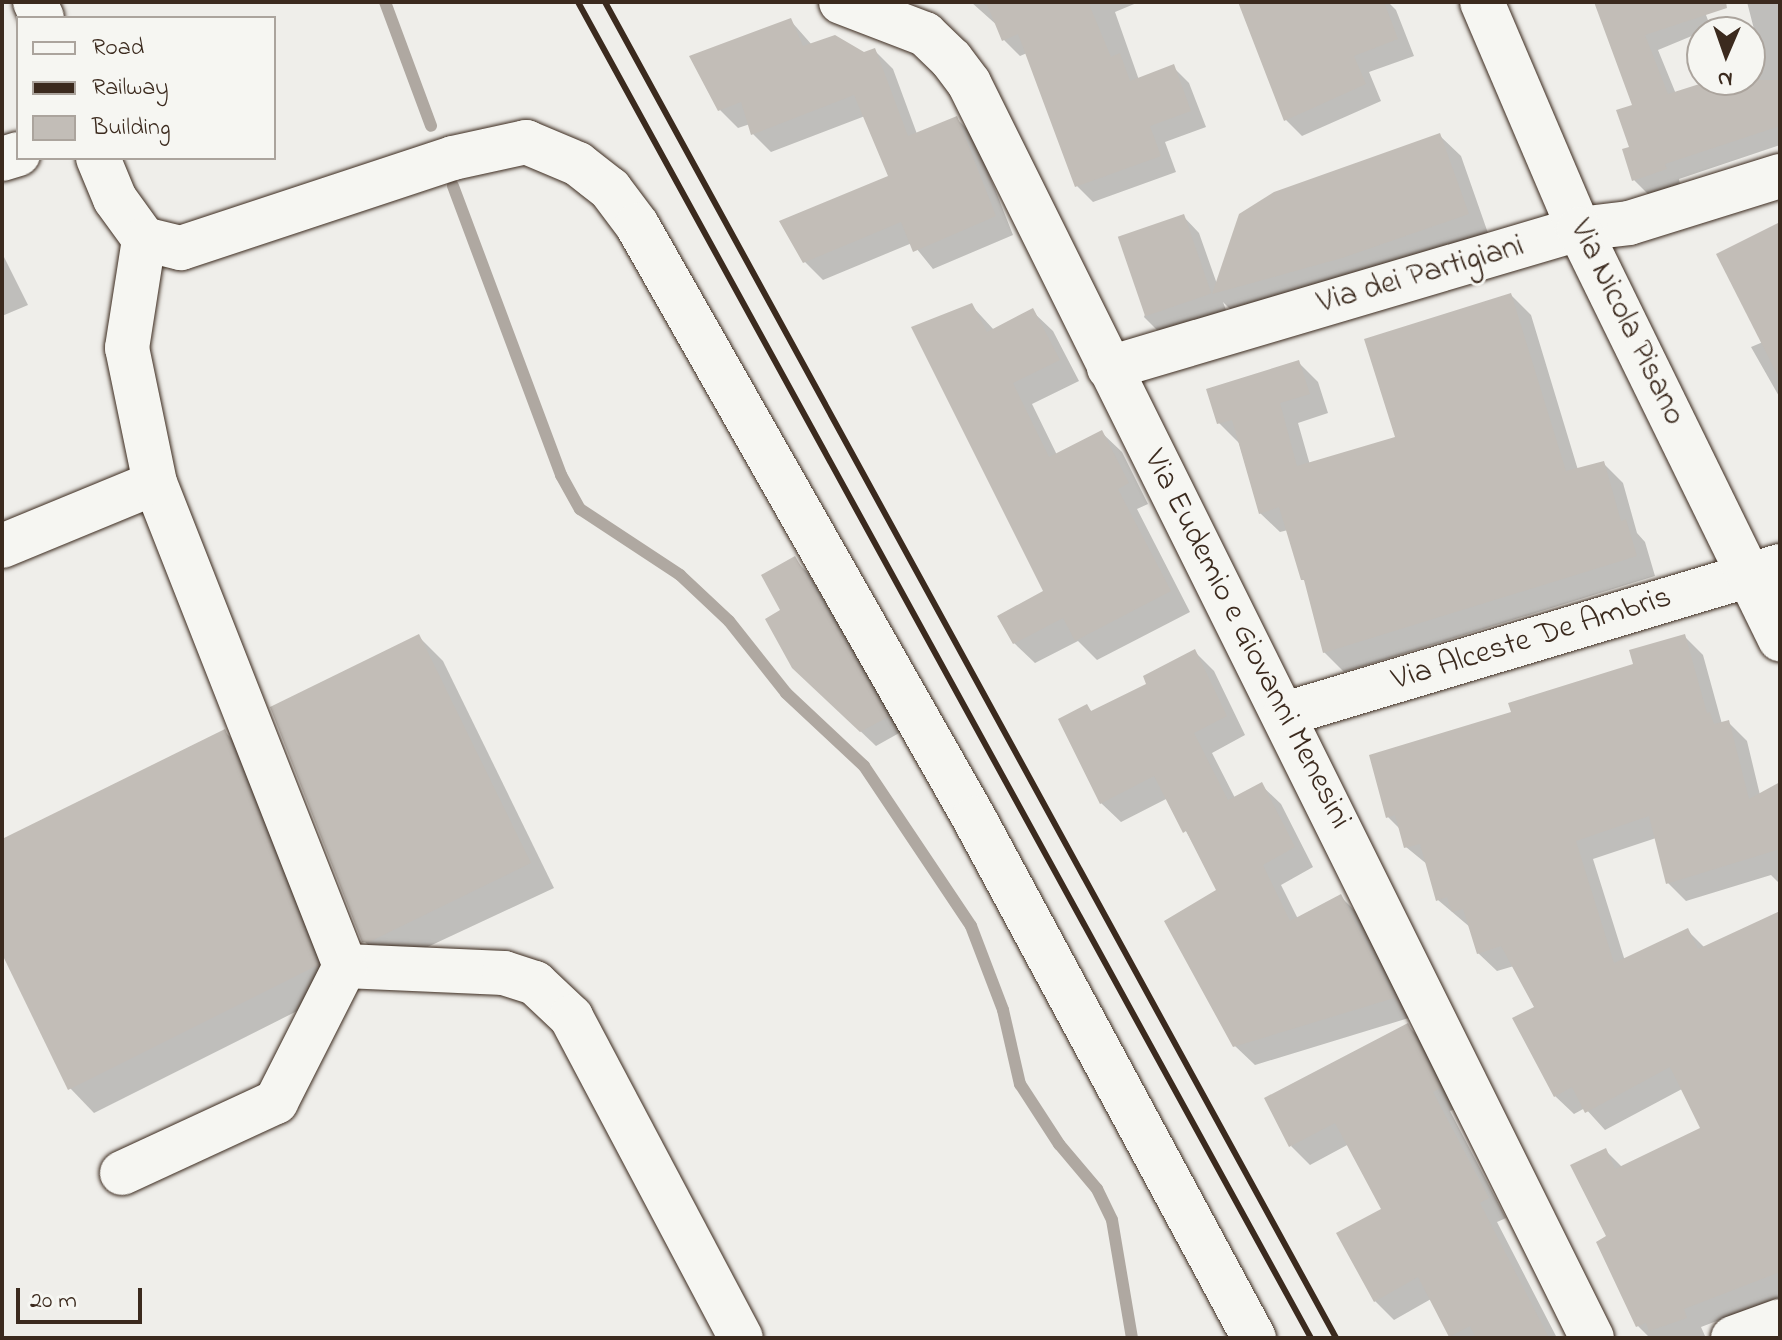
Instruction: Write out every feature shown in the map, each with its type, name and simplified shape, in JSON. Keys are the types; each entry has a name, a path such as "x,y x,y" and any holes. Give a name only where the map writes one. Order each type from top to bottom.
{"street":[{"name":"Via Eudemio e Giovanni Menesini","path":"841,2 925,34 961,71 1285,714 1592,1338"},
{"name":"Via Nicola Pisano","path":"1482,2 1579,229 1764,570 1780,639"},
{"path":"99,160 115,199 144,239 181,248 453,158 526,142 578,164 610,189 637,225 974,818 1254,1338"},
{"name":"Via dei Partigiani","path":"1109,368 1579,229 1629,223 1780,176"},
{"path":"122,1173 276,1102 345,966 155,483 127,348 144,239"},
{"path":"2,546 155,483"},
{"name":"Via Alceste De Ambris","path":"1285,714 1764,570"},
{"path":"345,966 504,973 535,983 544,991 571,1017 741,1338"},
{"path":"1733,1338 1780,1321"}],"building":[{"path":"986,2 1094,2 1089,4 1111,57 1120,53 1130,81 1174,64 1191,111 1150,126 1161,156 1075,187 1018,34 1002,41"},
{"path":"1238,2 1384,2 1398,39 1354,56 1366,84 1284,121"},
{"path":"1594,2 1726,2 1727,8 1703,16 1686,16 1686,22 1645,35 1668,94 1686,88 1686,96 1766,96 1766,80 1780,80 1780,126 1665,164 1667,169 1632,181 1622,149 1629,147 1616,110 1632,105"},
{"path":"791,18 803,46 835,35 864,52 875,48 908,136 957,116 996,216 913,252 901,222 803,263 779,221 888,176 854,95 751,135 741,102 718,111 689,56"},
{"path":"1440,133 1469,214 1342,258 1212,294 1239,214 1274,192"},
{"path":"1184,214 1211,293 1145,316 1118,237"},
{"path":"1780,222 1780,380 1716,254"},
{"path":"1511,293 1566,471 1604,461 1621,521 1626,519 1637,556 1323,653 1304,580 1301,580 1279,507 1259,514 1232,420 1217,424 1206,389 1299,360 1310,394 1280,403 1297,466 1395,437 1364,339"},
{"path":"972,303 987,332 1033,308 1060,360 1013,383 1049,457 1102,430 1129,483 1118,489 1171,591 1075,641 1063,618 1013,644 997,616 1043,591 911,327"},
{"path":"795,556 888,717 860,732 792,668 765,619 780,610 761,575"},
{"path":"419,634 531,863 369,942 362,942 270,707"},
{"path":"1685,634 1707,713 1710,712 1714,724 1729,720 1749,799 1780,782 1780,849 1666,884 1649,816 1576,841 1614,963 1688,928 1698,949 1780,911 1780,1272 1684,1309 1687,1318 1649,1331 1646,1323 1636,1327 1596,1242 1606,1236 1570,1165 1606,1148 1615,1169 1700,1128 1670,1067 1585,1113 1572,1087 1554,1097 1512,1018 1534,1007 1501,946 1477,954 1463,909 1452,912 1447,897 1436,901 1420,844 1404,848 1395,815 1386,818 1369,755 1511,712 1508,703 1633,664 1629,650"},
{"path":"1195,649 1227,716 1194,733 1228,800 1262,782 1295,847 1263,865 1290,921 1341,894 1394,998 1233,1047 1164,921 1216,890 1186,831 1183,833 1154,776 1100,804 1058,719 1087,704 1091,711 1146,684 1143,676"},
{"path":"225,729 318,965 68,1090 2,954 2,839"},
{"path":"1408,1023 1440,1088 1433,1092 1489,1198 1480,1203 1549,1338 1476,1338 1470,1326 1449,1337 1418,1277 1374,1302 1336,1233 1381,1209 1335,1123 1289,1147 1264,1098"}],"waterway":[{"path":"385,2 431,126"},
{"path":"453,186 561,475 580,509 680,575 729,621 786,693 864,766 971,926 1003,1010 1020,1084 1059,1144 1097,1189 1112,1220 1132,1338"}],"railway":[{"path":"578,2 1311,1338"},
{"path":"605,2 1336,1338"}]}
